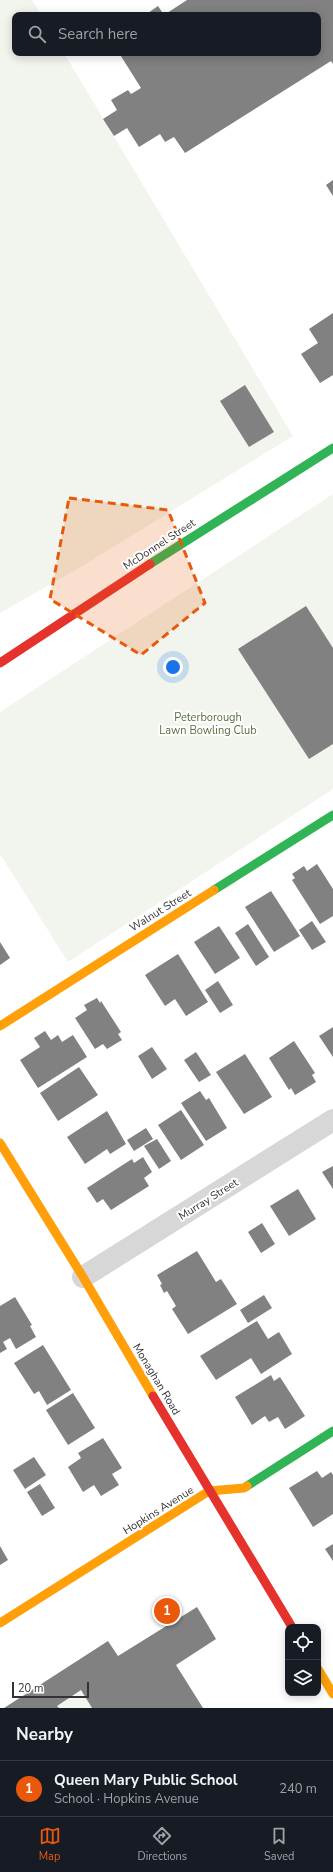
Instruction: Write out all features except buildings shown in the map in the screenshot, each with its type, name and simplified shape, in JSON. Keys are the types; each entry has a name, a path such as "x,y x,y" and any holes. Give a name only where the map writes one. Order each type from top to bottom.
{"street":[{"name":"McDonnel Street","path":"0,663 161,557 333,448"},
{"name":"Walnut Street","path":"0,1026 333,815"},
{"name":"Murray Street","path":"83,1277 333,1120"},
{"name":"Monaghan Road","path":"1,1146 83,1277 209,1491 290,1624"},
{"name":"Hopkins Avenue","path":"0,1623 209,1491 244,1488 333,1431"},
{"path":"321,1675 333,1694"}],"highlighted area":[{"path":"69,498 168,510 205,603 141,655 50,599"}],"green space":[{"path":"0,0 32,0 39,12 12,12 12,56 66,56 293,436 84,565 0,613"},
{"name":"Peterborough Lawn Bowling Club","path":"333,494 333,789 68,962 0,854 0,712"},
{"path":"81,1690 92,1708 59,1708 57,1706"}],"traffic: fast":[{"path":"150,564 333,448"},
{"path":"214,890 333,815"},
{"path":"247,1486 333,1431"}],"traffic: slow":[{"path":"0,1026 214,890"},
{"path":"0,1143 83,1277 153,1396"},
{"path":"0,1623 209,1491 244,1488 247,1486"},
{"path":"321,1674 333,1694"}],"traffic: jam":[{"path":"0,663 150,564"},
{"path":"153,1396 290,1624"}],"place":[{"name":"Queen Mary Public School","path":"167,1611"}]}
